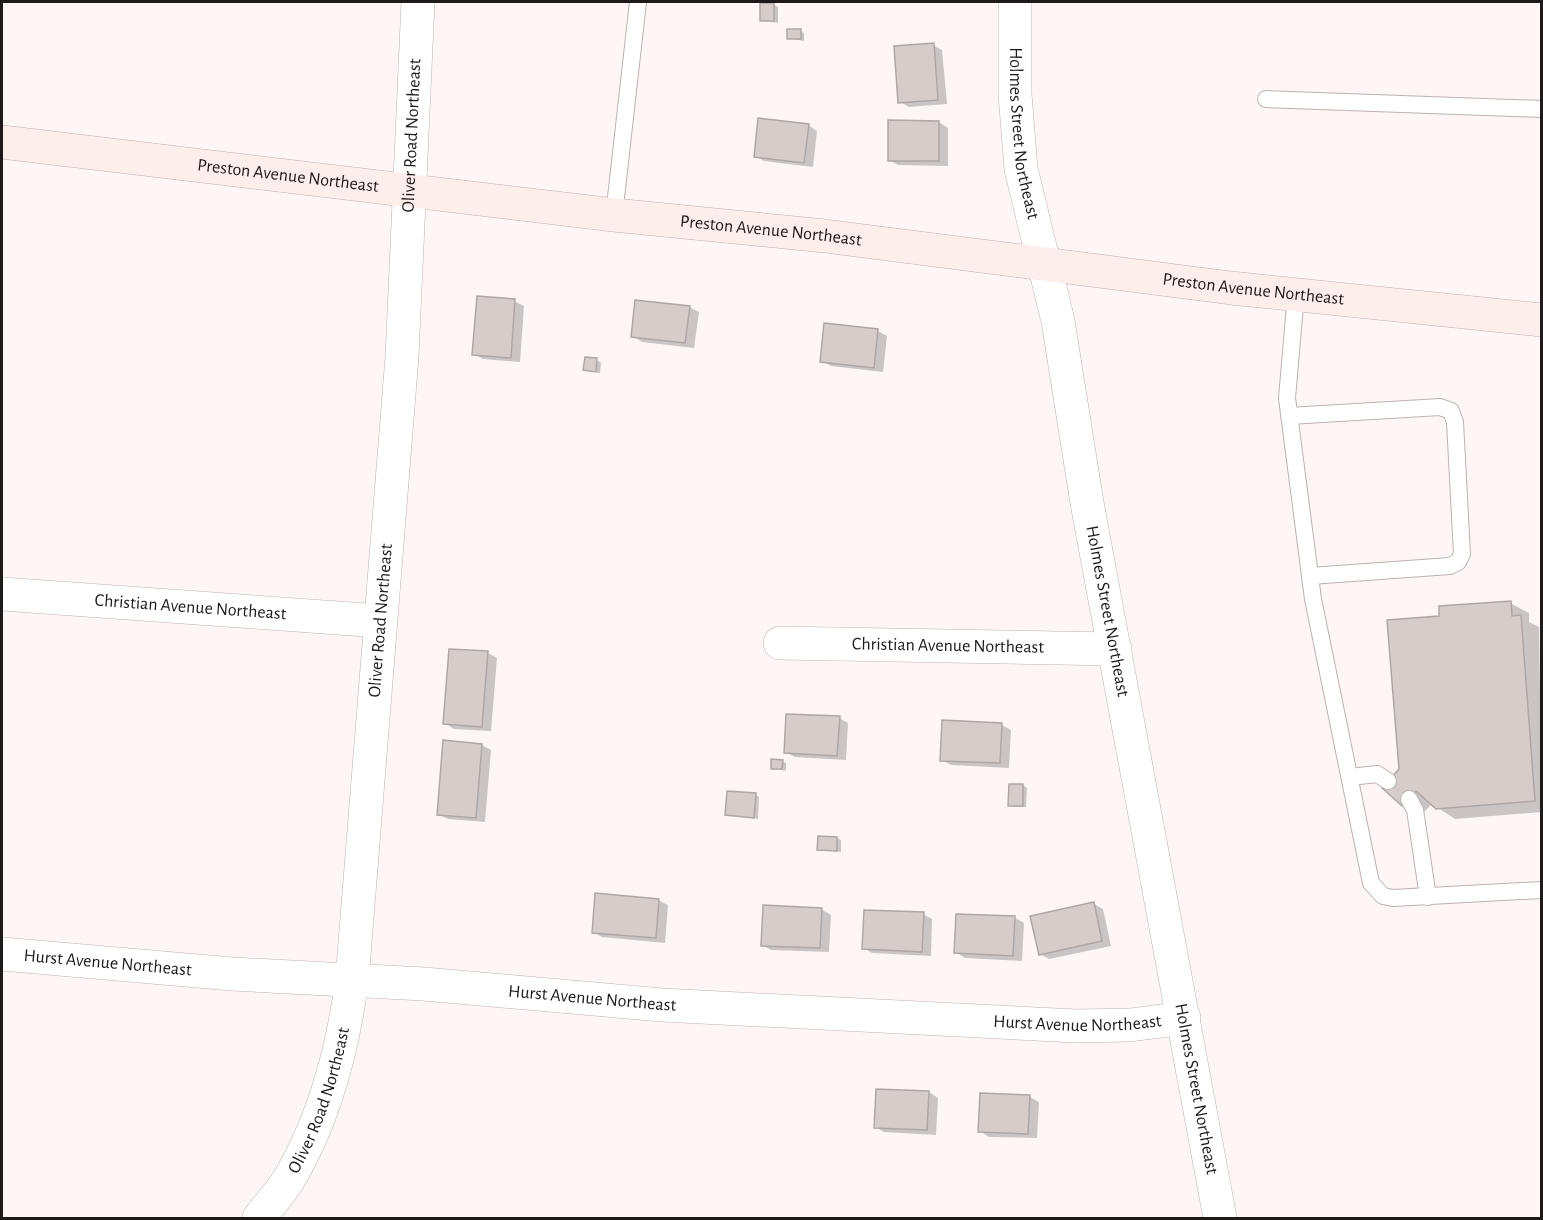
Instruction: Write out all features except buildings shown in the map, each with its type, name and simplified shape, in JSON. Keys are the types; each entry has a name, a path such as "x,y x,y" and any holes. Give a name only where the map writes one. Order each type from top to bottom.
{"street":[{"name":"Oliver Road Northeast","path":"259,1218 291,1176 325,1100 345,1031 352,980 402,357 418,2"},
{"name":"Holmes Street Northeast","path":"1015,2 1015,94 1021,169 1058,321 1085,492 1220,1218"},
{"name":"Preston Avenue Northeast","path":"2,142 411,192 825,236 1044,265 1542,320"},
{"name":"Christian Avenue Northeast","path":"2,594 380,621"},
{"name":"Christian Avenue Northeast","path":"780,643 1115,649"},
{"name":"Hurst Avenue Northeast","path":"2,954 232,974 352,980 662,1005 1076,1026 1130,1024 1184,1018"}],"lane":[{"path":"614,215 638,2"},
{"path":"1266,99 1542,109"},
{"path":"1296,294 1287,398 1289,416 1310,576 1371,883 1376,890 1394,898 1542,890"},
{"path":"1289,416 1440,407 1451,411 1455,422 1462,554 1458,562 1450,566 1310,576"},
{"path":"1350,777 1377,774 1388,781"},
{"path":"1409,799 1416,810 1428,897"}]}
